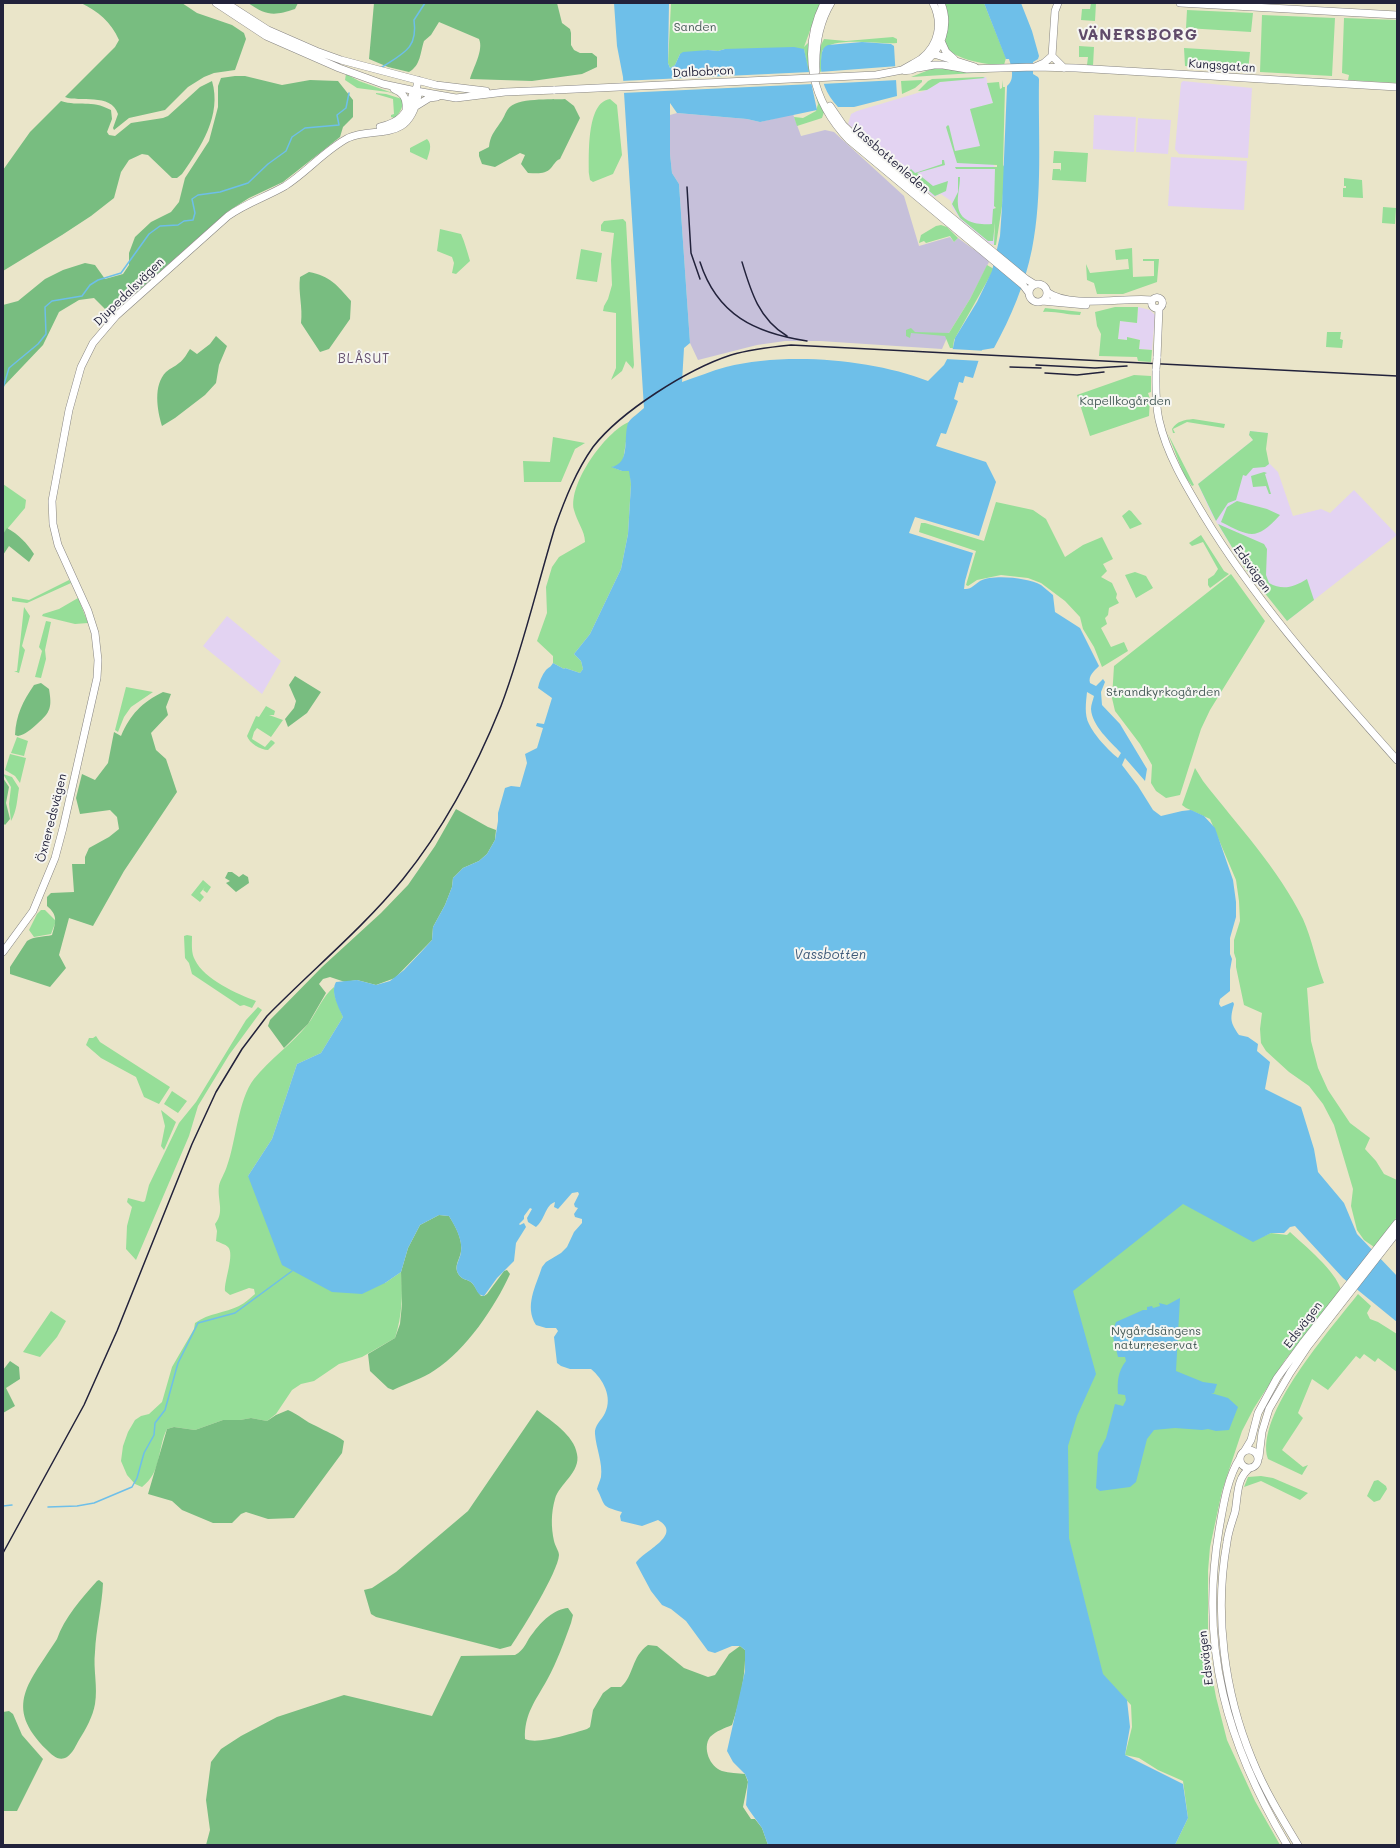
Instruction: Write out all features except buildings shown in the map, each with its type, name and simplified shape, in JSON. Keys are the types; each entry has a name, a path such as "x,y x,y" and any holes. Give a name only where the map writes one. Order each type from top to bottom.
{"main road":[{"path":"216,3 266,36 339,68 383,84 400,92 405,96 407,101 406,112"},
{"name":"Dalbobron","path":"226,3 268,30 341,60 463,90 508,92"},
{"name":"Vassbottenleden","path":"824,3 813,32 811,62 816,87 834,122 849,140 1024,282 1029,293"},
{"name":"Vassbottenleden","path":"832,3 824,15 819,33 816,70 819,86 836,116 860,141 995,258"},
{"path":"933,3 939,18 939,28 933,51 936,60 943,65"},
{"path":"918,68 941,40 945,21 941,3"},
{"path":"1035,67 1044,63 1052,56 1055,11 1058,3"},
{"path":"1180,3 1397,15"},
{"path":"941,40 946,52 957,62"},
{"path":"902,70 933,51"},
{"path":"933,51 957,62 981,69"},
{"path":"1052,56 1064,68"},
{"name":"Dalbobron","path":"383,84 456,98 508,92 876,75 902,70 908,72 918,68 943,65 967,69 981,69"},
{"name":"Kungsgatan","path":"981,69 1035,67 1046,69 1064,68 1397,87"},
{"name":"Djupedalsvägen","path":"97,678 98,651 94,628 85,605 59,550 52,514 53,490 69,410 74,390 86,357 100,334 116,316 228,216 246,205 285,186 340,143 355,135 384,131 401,126 416,106 418,80"},
{"name":"Djupedalsvägen","path":"370,132 393,124 406,112 413,93 416,91"},
{"path":"416,106 429,98 445,97"},
{"name":"Vassbottenleden","path":"1024,282 1034,284"},
{"path":"1034,284 1043,284 1048,292 1059,297 1082,301 1107,301 1085,305 1042,301 1038,302 1032,300 1029,293 1034,284"},
{"path":"1042,301 1048,292"},
{"name":"Edsvägen","path":"1107,301 1129,299 1152,300 1153,306 1159,308 1156,369 1157,410 1166,442 1187,487 1236,566 1294,643 1397,760"},
{"name":"Öxneredsvägen","path":"3,952 33,911 59,846 97,678"},
{"name":"Edsvägen","path":"1287,1845 1259,1796 1237,1746 1223,1697 1216,1662 1213,1601 1215,1552 1221,1514 1234,1471 1251,1440 1258,1413 1277,1378 1384,1243 1397,1223"},
{"name":"Edsvägen","path":"1384,1243 1397,1232"},
{"name":"Edsvägen","path":"1298,1845 1277,1810 1252,1758 1240,1727 1225,1660 1222,1620 1225,1554 1240,1480 1242,1475 1250,1468 1257,1465 1266,1420 1277,1393 1345,1293"},
{"path":"1245,1450 1250,1449 1254,1451 1259,1457"},
{"path":"1240,1458 1244,1466 1250,1468"}],"shaded area":[{"path":"986,77 993,103 970,110 995,168 994,245 989,243 960,219 952,207 951,201 941,194 934,197 848,124 851,114 857,111 924,91 940,82"},
{"path":"1183,81 1252,88 1248,158 1179,154 1175,149 1181,83"},
{"path":"677,113 747,119 760,122 793,114 801,136 825,130 834,132 904,196 919,246 950,237 954,242 958,238 983,256 989,262 970,299 949,333 942,349 820,341 785,341 757,345 698,360 690,343 679,184 672,173 670,154 670,115"},
{"path":"1094,115 1136,117 1134,152 1093,149"},
{"path":"1138,118 1171,120 1168,154 1136,152"},
{"path":"1171,157 1247,161 1244,210 1168,206"},
{"path":"1138,307 1150,310 1155,315 1152,350 1139,349 1140,340 1127,337 1127,340 1118,339 1120,321 1137,323"},
{"path":"1250,431 1268,433 1264,445 1268,462 1278,472 1293,516 1321,509 1330,513 1354,490 1397,535 1287,621 1240,561 1211,513 1198,484 1253,440 1249,435"},
{"path":"227,616 281,661 262,694 203,646"}],"green space":[{"path":"81,3 182,3 197,13 232,25 244,33 246,39 235,70 214,73 204,77 188,87 165,110 129,118 114,130 113,128 118,114 114,107 109,103 65,97 115,47 119,40 108,22"},
{"path":"248,3 298,3 295,9 271,14"},
{"path":"374,3 557,3 562,23 570,29 571,45 574,50 580,53 592,53 597,57 597,67 582,74 532,81 470,79 479,54 479,39 439,22 431,35 424,41 420,58 413,69 409,72 388,67 369,59"},
{"name":"Sanden","path":"671,3 820,3 804,47 809,42 811,72 808,72 804,49 708,50 680,54 675,65 670,68 668,63"},
{"path":"945,3 984,3 1006,58 1004,65 980,63 961,57 947,49 945,38 948,27 948,19"},
{"path":"1091,3 1096,3 1095,21 1081,20 1082,9 1090,9"},
{"path":"1187,10 1253,13 1251,32 1186,28"},
{"path":"1262,15 1335,18 1332,76 1260,72"},
{"path":"1344,18 1397,20 1397,83 1348,80 1349,75 1342,73"},
{"path":"893,37 897,39 897,43 846,42 828,46 822,51 821,72 818,71 820,47 824,39 846,41"},
{"path":"1079,46 1094,47 1093,66 1087,65 1088,57 1079,57"},
{"path":"1184,48 1250,52 1248,71 1185,66"},
{"path":"934,68 945,68 964,72 990,72 911,77"},
{"path":"346,74 359,81 401,96 388,92 357,88 345,80"},
{"path":"245,76 282,85 310,80 338,81 353,100 353,117 343,127 340,137 283,182 249,198 227,212 111,315 94,298 79,300 59,312 43,345 3,387 3,305 18,301 45,279 63,270 85,263 95,265 105,279 123,274 129,265 129,253 135,237 151,222 171,212 179,202 185,178 209,141 218,107 218,86 221,78"},
{"path":"985,78 940,82 927,90 918,91 932,79"},
{"path":"922,80 922,82 915,88 902,94 901,81"},
{"path":"1003,80 1003,87 1005,87 1003,165 1005,168 1002,206 996,245 994,245 995,222 993,241 988,241 960,218 952,204 958,192 958,177 960,177 958,205 962,216 970,222 992,224 993,209 996,208 994,206 995,169 956,169 955,167 997,167 997,165 957,163 946,127 948,125 949,126 955,151 980,146 970,109 993,103 987,83 999,82 1000,89 1002,88"},
{"path":"212,81 214,106 212,118 202,142 182,174 177,178 172,178 148,155 142,154 129,160 121,172 114,198 91,216 3,271 3,170 30,132 61,101 68,103 97,105 111,110 112,119 107,132 109,135 115,136 131,123 168,116 200,87"},
{"path":"813,85 815,85 824,112 822,118 797,126 794,117 803,118 816,111 818,104"},
{"path":"376,93 386,94 402,99 402,107 395,118 391,117 391,115 394,114 393,99"},
{"path":"543,99 565,99 574,106 580,118 560,159 549,170 540,173 528,173 521,164 525,155 520,153 495,167 482,164 479,152 489,147 493,134 512,105 526,101"},
{"path":"610,99 617,105 622,155 613,174 593,182 590,180 589,174 590,131 597,110 602,102"},
{"path":"427,139 430,146 427,160 410,152 410,148"},
{"path":"1054,151 1088,153 1086,182 1052,180 1053,169 1060,169 1061,171 1061,163 1053,163"},
{"path":"942,160 944,160 945,165 917,173 933,186 948,181 946,191 935,196 908,173 911,169 915,173 942,164"},
{"path":"1344,178 1362,180 1363,198 1343,197 1343,188 1346,188 1346,186 1344,186"},
{"path":"1383,207 1396,208 1395,224 1382,223"},
{"path":"623,219 626,222 634,365 633,369 626,361 622,371 611,380 616,368 616,313 603,311 612,285 611,260 614,233 601,231 601,225 604,221"},
{"path":"941,225 947,227 958,238 954,242 950,236 926,243 924,241 919,243 921,235 936,226"},
{"path":"440,229 461,234 464,241 470,261 456,274 452,273 454,263 452,257 437,251"},
{"path":"1132,248 1133,277 1154,276 1154,261 1143,261 1143,259 1159,259 1157,282 1123,294 1097,294 1094,283 1087,280 1086,264 1090,273 1129,269 1128,259 1116,260 1115,250"},
{"path":"581,249 602,253 597,282 576,279"},
{"path":"987,265 994,269 954,340 953,348 950,348 945,336 911,333 910,338 906,336 906,330 911,328 915,332 949,333 970,299"},
{"path":"309,272 322,276 333,282 351,301 350,319 329,349 320,352 301,323 300,277"},
{"path":"1115,307 1138,307 1137,323 1120,321 1118,339 1127,340 1127,337 1140,340 1139,349 1152,350 1151,362 1138,361 1137,357 1099,356 1101,334 1097,326 1095,312"},
{"path":"1045,308 1081,312 1080,315 1043,312"},
{"path":"1327,332 1341,332 1340,339 1343,340 1342,348 1326,347"},
{"path":"216,336 227,346 219,365 216,383 205,395 162,426 157,398 159,384 162,377 166,372 182,360 190,349 197,354 210,344"},
{"name":"Kapellkogården","path":"1134,375 1151,376 1151,392 1148,393 1150,399 1149,416 1090,436 1077,395"},
{"path":"1193,419 1225,424 1224,428 1187,422 1173,429 1175,433 1173,433 1172,429 1176,424 1184,420"},
{"path":"629,422 623,461 618,466 612,467 622,471 630,471 631,484 628,534 621,569 590,634 574,654 581,661 583,669 580,673 565,668 564,669 553,663 553,656 537,641 547,613 546,587 552,567 559,557 585,542 584,534 574,510 574,499 582,473 599,447 609,436"},
{"path":"1250,431 1268,433 1266,449 1269,464 1265,467 1253,468 1246,476 1243,475 1236,500 1228,503 1216,521 1198,484 1253,440 1249,435"},
{"path":"1168,434 1194,485 1192,486 1184,475"},
{"path":"553,437 585,443 575,449 561,482 524,482 523,461 550,462"},
{"path":"1264,472 1267,473 1265,474 1271,494 1269,494 1266,486 1253,487 1251,476"},
{"path":"3,484 26,500 25,508 3,534"},
{"path":"1237,501 1267,509 1280,515 1259,533 1253,534 1240,531 1221,522 1227,507"},
{"path":"996,502 1033,510 1046,519 1065,557 1083,545 1102,537 1113,559 1103,564 1107,571 1101,577 1112,583 1119,603 1109,608 1108,615 1105,618 1107,624 1101,628 1111,647 1124,642 1128,651 1102,667 1094,647 1083,629 1080,617 1065,601 1041,583 1028,578 1001,575 977,580 968,586 966,585 976,551 919,532 921,523 925,523 984,541"},
{"path":"1129,510 1142,524 1130,529 1122,516"},
{"path":"1218,524 1264,544 1267,549 1266,575 1269,583 1279,587 1288,587 1307,579 1314,600 1287,621 1244,567"},
{"path":"7,528 22,539 34,554 29,562 9,546 3,555 3,534"},
{"path":"1201,535 1224,571 1229,574 1210,588 1208,585 1208,579 1214,575 1218,569 1203,542 1192,546 1189,543"},
{"path":"1135,572 1146,576 1153,588 1136,598 1125,575"},
{"name":"Strandkyrkogården","path":"1231,574 1265,621 1210,710 1201,729 1180,795 1166,798 1156,791 1151,783 1152,765 1140,744 1115,711 1112,698 1114,666"},
{"path":"69,580 71,583 27,603 12,601 12,597 29,600"},
{"path":"78,598 88,623 75,624 42,616 43,614 59,609"},
{"path":"24,607 30,616 22,646 25,650 19,673 14,671 17,671"},
{"path":"46,621 51,622 45,650 46,659 41,678 35,677 42,651 39,647"},
{"path":"295,676 321,692 307,713 288,727 285,719 294,708 296,701 289,685"},
{"path":"41,683 49,689 50,705 48,712 42,720 28,732 18,736 15,735 17,721 23,703 34,685"},
{"path":"126,687 153,692 131,707 124,717 118,732 115,730"},
{"path":"163,692 171,694 166,707 168,715 151,733 156,750 166,759 177,792 124,871 93,926 69,918 59,955 66,968 50,987 10,974 10,967 27,941 36,937 52,935 55,919 53,912 47,906 47,897 51,893 74,892 72,864 85,864 85,857 89,848 109,837 119,829 117,817 110,810 80,814 76,798 82,774 95,780 108,763 114,732 121,736 133,715 149,700"},
{"path":"266,706 275,711 274,715 269,715 283,720 271,737 257,728 254,732 252,739 265,747 271,740 275,743 268,750 256,746 248,739 247,736 256,716 259,717"},
{"path":"17,737 28,741 24,756 11,753"},
{"path":"10,754 26,758 20,783 15,776 5,770"},
{"path":"1195,768 1203,781 1257,848 1282,882 1293,900 1306,927 1324,983 1307,988 1311,1041 1318,1068 1328,1090 1350,1123 1370,1138 1365,1149 1376,1161 1384,1174 1397,1180 1397,1217 1374,1247 1364,1240 1357,1230 1351,1206 1353,1189 1334,1125 1323,1104 1309,1086 1289,1072 1266,1051 1261,1043 1260,1029 1262,1013 1244,1005 1234,953 1234,940 1240,921 1236,880 1210,819 1182,805"},
{"path":"3,774 12,777 19,788 16,809 11,821 9,804 11,787"},
{"path":"3,778 9,787 6,803 10,819 5,825 3,823"},
{"path":"456,809 496,830 495,840 487,854 479,861 463,868 453,878 452,887 445,905 433,927 432,940 395,978 376,985 357,980 345,982 330,977 323,979 319,984 326,993 308,1024 284,1048 268,1026 270,1020 322,967 381,913 408,885 435,846"},
{"path":"228,872 232,872 239,877 243,874 248,877 249,883 236,892 226,883 230,881 225,878"},
{"path":"203,880 211,887 207,893 203,890 205,887 200,893 204,897 200,902 191,895"},
{"path":"41,910 45,910 56,921 51,934 34,937 29,930 37,914"},
{"path":"184,936 192,936 193,954 199,967 222,985 256,1001 252,1008 244,1005 240,1006 192,974 189,963 185,958"},
{"path":"334,987 335,997 343,1017 321,1053 297,1064 272,1139 248,1176 385,1283 401,1272 401,1305 395,1338 362,1357 339,1364 314,1381 301,1384 292,1390 276,1414 267,1421 251,1418 240,1420 223,1420 195,1430 174,1427 167,1429 153,1474 142,1487 135,1484 127,1475 121,1461 123,1446 128,1432 135,1420 141,1416 149,1414 162,1402 172,1367 194,1329 195,1323 211,1315 239,1306 255,1294 254,1289 249,1288 230,1295 225,1291 230,1261 230,1250 224,1244 216,1241 217,1231 215,1224 220,1215 220,1181 230,1156 244,1098 254,1079 302,1031 326,995"},
{"path":"258,1007 262,1010 229,1055 198,1106 189,1136 136,1260 126,1249 127,1226 132,1207 127,1202 128,1198 143,1202 145,1201 149,1185 179,1123 196,1102 246,1020"},
{"path":"96,1036 100,1042 170,1087 159,1104 144,1097 136,1077 101,1058 86,1045 89,1038"},
{"path":"172,1091 187,1101 178,1113 164,1104"},
{"path":"161,1110 176,1122 164,1150 161,1146 165,1126"},
{"name":"Nygårdsängens naturreservat","path":"1173,1169 1264,1236 1271,1233 1287,1235 1290,1232 1327,1267 1341,1290 1285,1360 1254,1408 1242,1431 1222,1491 1210,1547 1208,1571 1208,1654 1216,1697 1227,1740 1255,1801 1280,1845 1175,1845 1188,1818 1183,1781 1158,1770 1139,1758 1125,1755 1132,1727 1131,1705 1102,1674 1086,1676 1017,1299"},
{"path":"439,1215 449,1216 460,1237 461,1251 457,1263 457,1272 462,1278 472,1283 481,1296 487,1294 504,1271 507,1270 510,1274 488,1314 458,1351 430,1373 393,1390 388,1388 370,1371 368,1354 395,1338 400,1324 402,1304 401,1272 408,1248 420,1225"},
{"path":"1358,1294 1371,1306 1367,1313 1370,1319 1378,1322 1397,1334 1397,1372 1378,1358 1375,1362 1364,1354 1360,1359 1356,1356 1328,1390 1312,1379 1298,1413 1303,1418 1282,1450 1303,1467 1308,1465 1302,1475 1268,1459 1267,1441 1272,1420 1283,1397 1298,1373"},
{"path":"51,1311 66,1321 57,1337 40,1357 23,1352"},
{"path":"10,1361 19,1367 20,1379 6,1388 15,1406 3,1413 3,1370"},
{"path":"288,1410 344,1441 342,1453 294,1518 268,1519 246,1512 241,1514 232,1523 213,1523 182,1510 172,1501 148,1494 167,1429 174,1427 195,1430 223,1420 240,1420 251,1418 267,1421"},
{"path":"537,1410 567,1435 575,1447 577,1460 576,1467 573,1472 557,1493 554,1504 552,1525 554,1541 559,1553 557,1563 539,1601 511,1646 500,1649 376,1617 371,1614 364,1590 372,1588 396,1572 468,1511"},
{"path":"1261,1476 1273,1478 1308,1493 1300,1500 1261,1481 1244,1487 1248,1477"},
{"path":"1378,1480 1386,1486 1387,1489 1380,1500 1374,1502 1367,1496 1374,1481"},
{"path":"99,1580 103,1583 96,1643 96,1698 94,1709 87,1727 73,1751 67,1757 61,1759 53,1756 33,1734 26,1720 23,1707 25,1694 30,1681 57,1639 64,1623 85,1594"},
{"path":"568,1608 573,1615 571,1623 554,1666 535,1701 526,1722 525,1739 538,1741 547,1740 590,1727 593,1710 603,1693 611,1687 621,1687 625,1683 638,1655 648,1645 657,1646 684,1668 708,1677 715,1675 729,1654 740,1646 745,1650 745,1669 735,1716 732,1725 718,1731 710,1737 707,1752 708,1757 718,1769 725,1772 745,1774 748,1782 743,1807 751,1819 755,1819 762,1828 768,1845 206,1845 210,1830 206,1800 211,1762 221,1749 241,1736 277,1717 344,1695 432,1716 461,1656 515,1655 521,1651 536,1629 553,1613"},
{"path":"9,1711 13,1714 22,1735 43,1759 17,1811 3,1811 3,1712"}],"water":[{"name":"Vassbotten","path":"614,3 669,3 668,63 670,68 675,65 680,54 683,52 794,47 804,49 817,110 760,122 747,119 677,113 670,103 670,154 672,173 679,184 690,343 684,348 682,382 726,367 750,362 801,359 828,360 881,367 928,381 944,365 953,348 955,338 977,302 992,271 1000,236 1007,86 1011,81 1012,74 1009,59 1006,59 984,3 1021,3 1032,31 1039,56 1038,59 1033,62 1033,74 1039,79 1039,186 1038,207 1032,249 1026,275 1017,300 994,348 982,350 973,378 965,376 963,383 959,382 954,399 958,401 946,434 941,433 936,446 986,462 996,482 979,536 915,517 909,533 973,553 964,589 971,588 980,581 986,579 1002,577 1028,580 1041,585 1053,595 1055,612 1080,628 1099,666 1093,672 1090,683 1096,686 1103,679 1105,682 1101,692 1102,705 1120,724 1147,769 1145,781 1125,758 1122,765 1138,786 1153,810 1161,816 1191,810 1204,816 1215,828 1233,880 1236,902 1236,917 1230,938 1230,954 1232,959 1230,970 1230,991 1220,999 1219,1004 1221,1007 1233,1002 1232,1023 1236,1031 1239,1035 1248,1037 1258,1044 1257,1051 1270,1062 1265,1089 1301,1107 1314,1149 1318,1172 1344,1203 1357,1234 1397,1276 1397,1322 1343,1278 1295,1226 1290,1227 1284,1233 1271,1233 1253,1242 1183,1204 1073,1291 1096,1374 1077,1416 1068,1446 1069,1538 1103,1674 1127,1700 1130,1727 1125,1755 1183,1784 1188,1818 1175,1845 768,1845 762,1828 746,1805 748,1781 745,1774 733,1762 727,1751 745,1671 745,1650 740,1646 732,1646 715,1653 708,1651 686,1621 671,1609 662,1605 651,1591 636,1563 664,1537 667,1531 665,1526 658,1520 642,1526 621,1521 620,1516 622,1512 607,1507 597,1489 601,1472 595,1431 597,1425 604,1416 607,1407 608,1401 606,1389 591,1369 570,1369 557,1363 554,1337 558,1331 556,1328 546,1328 536,1325 533,1318 531,1311 532,1296 542,1267 546,1262 561,1253 567,1247 574,1232 582,1223 582,1219 575,1217 574,1214 578,1208 575,1207 574,1204 579,1194 578,1192 572,1193 558,1209 554,1207 555,1202 549,1206 536,1227 528,1222 527,1218 532,1209 530,1208 524,1216 524,1219 519,1224 524,1223 526,1227 516,1243 514,1261 497,1278 484,1296 479,1294 472,1283 462,1278 457,1272 461,1252 460,1238 449,1216 439,1215 420,1225 408,1248 401,1272 385,1283 362,1294 332,1292 282,1265 248,1176 272,1139 297,1064 321,1053 343,1017 337,1005 334,990 336,982 357,980 376,985 390,981 404,970 432,940 433,927 445,905 452,887 453,878 463,868 479,861 487,854 495,840 498,813 505,788 511,786 520,787 527,763 525,754 537,748 543,728 536,726 537,723 544,724 552,698 538,688 543,674 553,663 564,669 565,668 580,673 583,669 581,661 574,654 590,634 621,569 628,534 631,484 629,471 622,471 611,467 617,465 624,456 628,423 644,408 623,77 617,46","holes":["1087,692 1094,696 1091,707 1092,715 1102,733 1121,753 1118,758 1098,738 1087,720"]},
{"path":"862,42 891,44 894,46 897,96 854,107 838,107 827,92 823,80 821,68 823,50 828,45"},
{"path":"1180,1298 1176,1371 1203,1382 1217,1384 1214,1393 1211,1393 1228,1398 1238,1407 1229,1430 1216,1431 1208,1429 1175,1428 1154,1430 1147,1439 1136,1482 1130,1487 1100,1491 1096,1488 1098,1453 1106,1438 1115,1404 1123,1406 1126,1400 1125,1395 1118,1394 1119,1377 1121,1369 1126,1361 1125,1357 1118,1357 1112,1333 1116,1322 1143,1310 1147,1310 1147,1307 1152,1306 1153,1308 1160,1306 1159,1303 1167,1305"}],"pier":[{"path":"898,66 898,80 821,84 819,72"},
{"path":"810,72 813,84 622,93 621,81"},
{"path":"951,349 988,351 983,352 981,361 945,359"}],"waterway":[{"path":"382,67 408,49 414,37 414,20 425,3"},
{"path":"3,388 9,368 38,344 46,334 45,307 52,301 82,296 90,285 98,280 121,273 149,234 160,226 178,225 184,221 193,220 195,213 192,199 198,195 220,192 248,183 268,164 286,151 292,137 305,128 339,125 337,115 346,108 349,93"},
{"path":"48,1507 77,1506 94,1503 132,1487 137,1478 144,1453 154,1435 155,1423 165,1410 178,1363 198,1323 235,1313 292,1271"},
{"path":"3,1506 12,1505"}],"railway":[{"path":"687,187 691,253 700,279"},
{"path":"700,262 707,280 717,296 740,318 771,333 807,341"},
{"path":"742,262 757,304 769,321 787,336"},
{"path":"3,1553 84,1405 117,1331 192,1144 216,1092 242,1049 267,1016 371,915 403,879 433,839 470,774 501,706 509,684 555,527 567,496 576,475 593,447 620,419 656,393 695,370 714,361 746,351 791,345 1397,376"},
{"path":"1036,365 1095,368 1127,366"},
{"path":"1010,367 1041,368"},
{"path":"1045,373 1077,375 1104,372"}],"district":[{"name":"VÄNERSBORG","path":"1138,35"},
{"name":"BLÅSUT","path":"364,359"}]}
